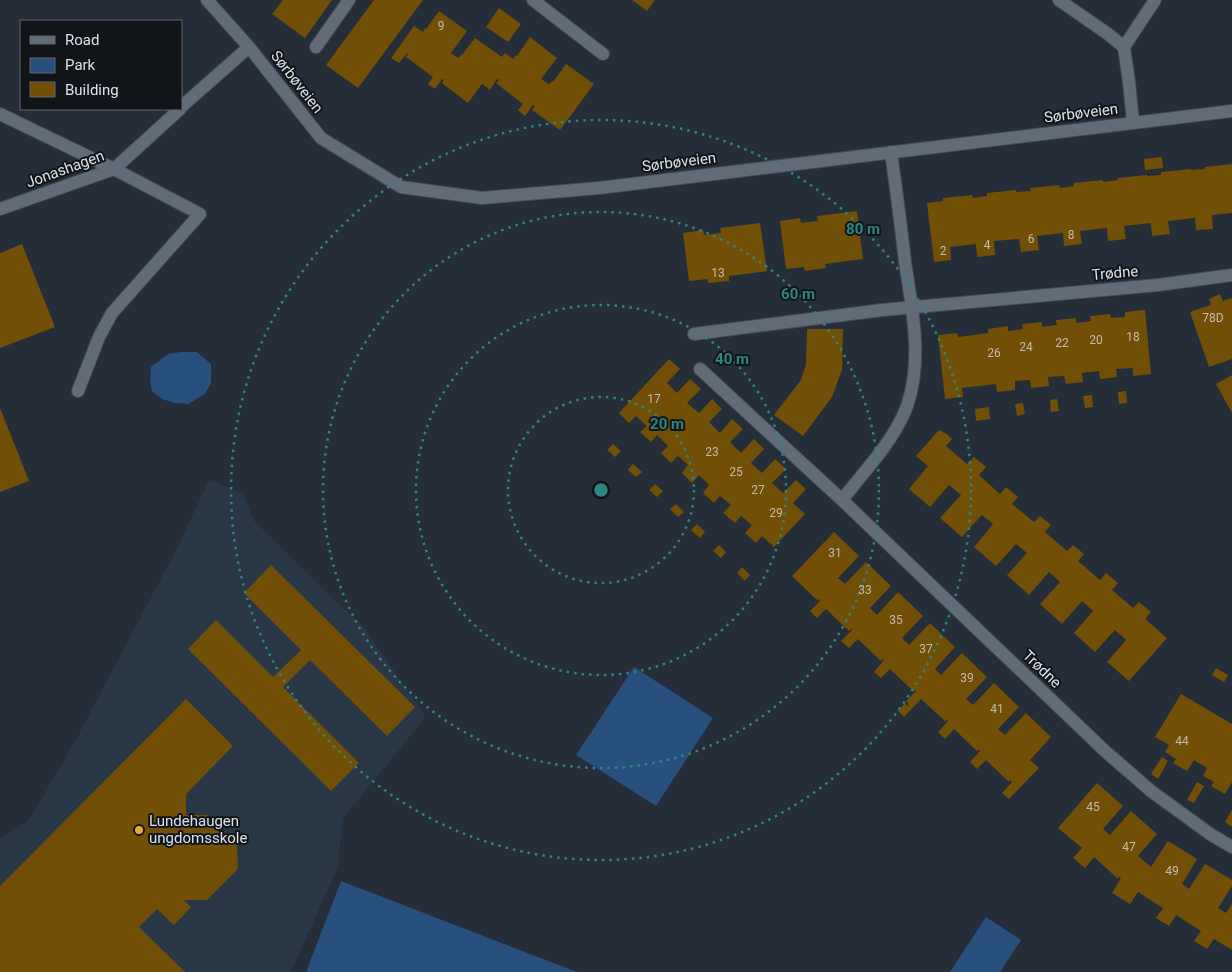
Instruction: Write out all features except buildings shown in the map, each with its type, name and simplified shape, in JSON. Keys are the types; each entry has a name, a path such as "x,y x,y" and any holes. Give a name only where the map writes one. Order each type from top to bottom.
{"street":[{"name":"Sørbøveien","path":"207,0 249,47 321,138 401,187 482,198 599,188 1232,111"},
{"path":"316,47 349,0"},
{"path":"532,0 604,54"},
{"path":"1059,0 1124,47"},
{"path":"1133,123 1124,47 1155,0"},
{"name":"Jonashagen","path":"182,107 249,47"},
{"name":"Jonashagen","path":"0,210 114,169 179,110"},
{"path":"0,114 114,169 200,214 112,313 99,337 78,390"},
{"path":"842,500 892,436 906,407 912,386 915,356 912,308 891,152"},
{"name":"Trødne","path":"694,334 882,310 1158,285 1232,275"},
{"name":"Trødne","path":"700,370 842,500 1105,751 1151,791 1210,834 1232,847"}],"shaded area":[{"name":"Lundehaugen ungdomsskole","path":"209,480 243,493 254,521 365,629 426,717 343,818 338,867 291,972 0,972 0,839 28,821 72,747 176,550"}],"green space":[{"path":"197,352 211,364 211,383 205,394 188,404 162,399 152,391 150,380 151,367 168,354"},
{"path":"634,667 713,718 656,806 576,755"},
{"path":"341,881 577,972 306,972"},
{"path":"986,917 1021,940 1000,972 950,972"}],"place":[{"name":"Lundehaugen ungdomsskole","path":"139,830"}]}
